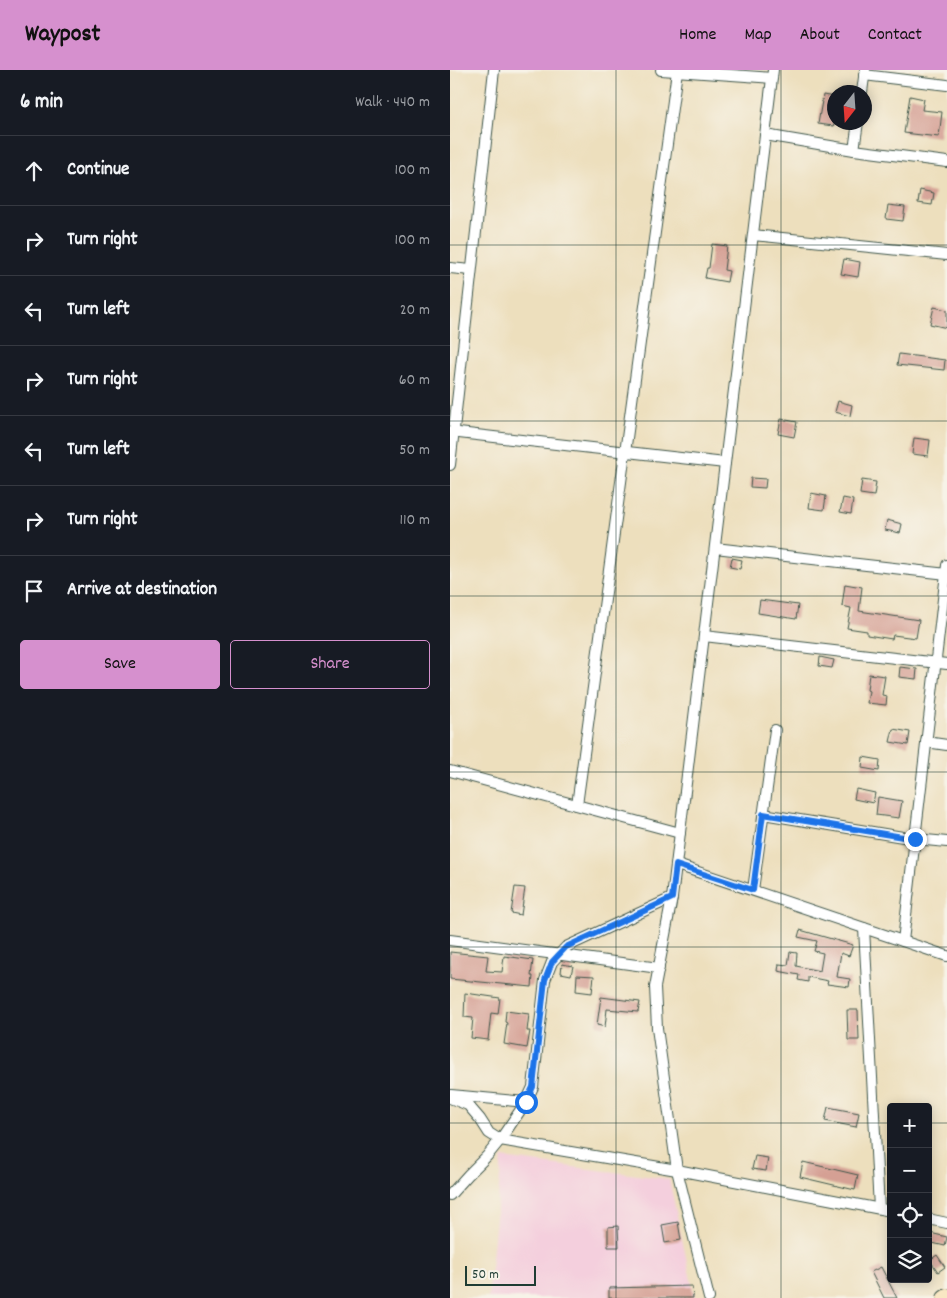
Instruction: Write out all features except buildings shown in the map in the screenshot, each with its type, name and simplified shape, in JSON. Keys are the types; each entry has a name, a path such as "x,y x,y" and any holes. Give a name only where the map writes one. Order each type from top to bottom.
{"street":[{"path":"450,465 452,432 494,70"},
{"path":"660,70 772,74 672,898 655,987 657,1028 677,1170 709,1298"},
{"path":"577,805 677,71"},
{"path":"863,85 864,72 947,85"},
{"path":"854,150 857,130"},
{"path":"765,135 854,150 947,162"},
{"path":"753,235 947,255"},
{"path":"450,268 472,270"},
{"path":"452,432 725,463"},
{"path":"715,548 947,571 904,941"},
{"path":"704,636 947,664"},
{"path":"753,890 775,730"},
{"path":"926,742 947,745"},
{"path":"450,771 680,832"},
{"path":"763,814 915,839 947,842"},
{"path":"676,865 947,956"},
{"path":"450,1194 500,1140 526,1102 533,1087 545,980 552,962 566,947 672,898"},
{"path":"864,928 879,1208"},
{"path":"450,940 659,968"},
{"path":"450,1096 526,1102"},
{"path":"450,1096 468,1105 489,1133 500,1140 677,1170 887,1210"},
{"path":"932,1220 947,1223"}],"shaded area":[{"path":"502,1158 669,1179 695,1298 488,1298"}],"route":[{"path":"526,1102 533,1087 545,980 552,962 566,947 672,898 676,865 753,890 763,814 915,839"}]}
